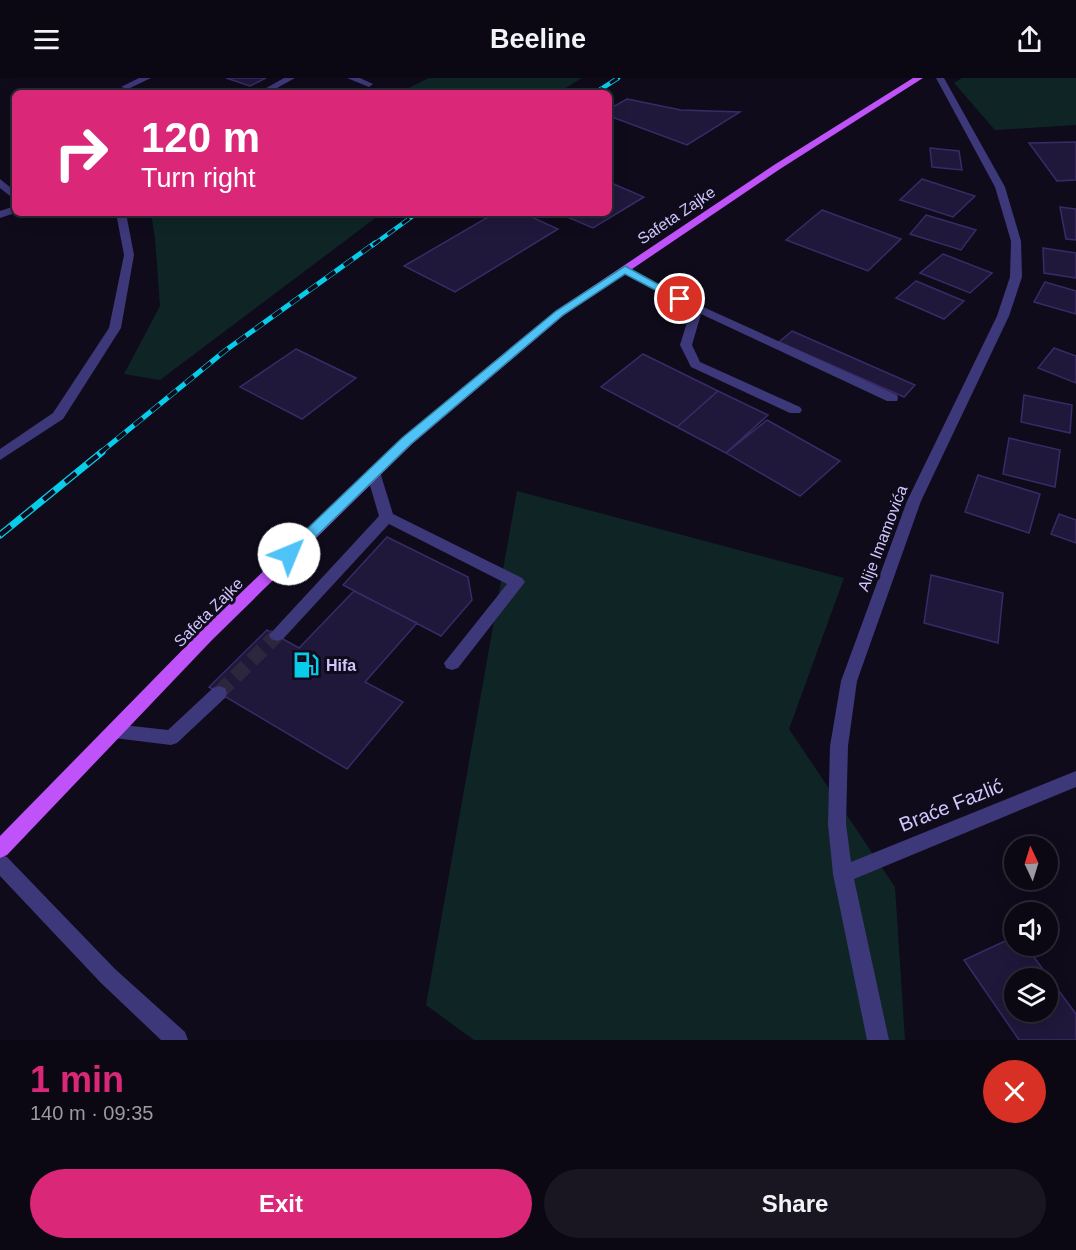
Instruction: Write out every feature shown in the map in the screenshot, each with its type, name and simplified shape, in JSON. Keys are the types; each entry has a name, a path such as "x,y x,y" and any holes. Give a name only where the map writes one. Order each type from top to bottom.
{"main road":[{"name":"Safeta Zajke","path":"0,849 206,636 373,472 560,313 777,167 919,78"}],"street":[{"path":"124,90 133,78"},
{"path":"124,90 147,78"},
{"path":"267,90 291,78"},
{"path":"351,78 369,84"},
{"name":"Alije Imamovića","path":"878,1040 843,874 837,824 839,746 849,681 914,501 1003,316 1016,277 1016,241 1000,186 940,78"},
{"path":"0,182 12,194"},
{"path":"0,455 58,416 115,328 129,255 121,216"},
{"path":"625,270 697,308 892,398"},
{"path":"697,308 686,345 695,364 795,410"},
{"path":"373,472 387,517 517,582 452,663"},
{"path":"277,635 387,517"},
{"path":"114,731 171,738 219,693"},
{"name":"Braće Fazlić","path":"843,874 1076,779"},
{"path":"0,863 108,976 177,1040"}],"green space":[{"path":"429,78 582,78 563,90 404,90"},
{"path":"962,78 1076,78 1076,125 995,130 954,83"},
{"path":"151,216 378,216 160,380 124,374 160,306"},
{"path":"517,491 844,578 789,729 895,887 905,1040 474,1040 426,1005"}],"building":[{"path":"226,78 266,78 250,86"},
{"path":"627,99 681,110 740,112 687,145 612,117 612,107"},
{"path":"1076,142 1076,180 1057,181 1029,143"},
{"path":"930,148 959,151 962,170 932,167"},
{"path":"922,179 975,196 953,217 900,200"},
{"path":"612,183 644,197 593,228 565,216 612,216"},
{"path":"1060,207 1076,209 1076,240 1066,239"},
{"path":"822,210 901,239 868,271 786,240"},
{"path":"926,215 976,230 961,250 910,234"},
{"path":"490,216 530,216 558,229 455,292 404,266"},
{"path":"1043,248 1076,253 1076,278 1044,273"},
{"path":"943,254 992,273 970,293 920,273"},
{"path":"916,281 964,301 944,319 896,298"},
{"path":"1045,282 1076,291 1076,314 1034,302"},
{"path":"792,331 915,385 904,397 779,342"},
{"path":"1054,348 1076,356 1076,383 1038,368"},
{"path":"296,349 356,378 302,419 240,387"},
{"path":"643,354 718,391 677,427 601,387"},
{"path":"718,391 768,415 726,453 677,427"},
{"path":"1024,395 1072,405 1070,433 1021,422"},
{"path":"767,420 840,461 800,496 726,453"},
{"path":"1009,438 1060,450 1055,487 1003,474"},
{"path":"978,475 1040,494 1029,533 965,512"},
{"path":"1059,514 1076,520 1076,543 1051,534"},
{"path":"387,537 468,577 472,600 441,636 343,585"},
{"path":"931,575 1003,593 998,643 924,623"},
{"name":"Hifa","path":"354,591 417,623 365,682 403,702 347,769 209,687 267,630 299,648"},
{"path":"1004,942 1004,956 1033,956 1042,968 1004,968 1004,1018 964,960"},
{"path":"1058,990 1076,1014 1076,1040 1019,1040 1007,1022 1058,1022"}],"tunnel":[{"path":"219,693 277,635"}],"railway":[{"path":"600,90 618,78"},
{"path":"373,245 413,216"},
{"path":"100,453 226,350 375,243"},
{"path":"0,535 102,452"}],"place":[{"name":"Hifa","path":"306,665"}],"route":[{"path":"289,554 407,441 560,313 625,270 680,299"}]}
